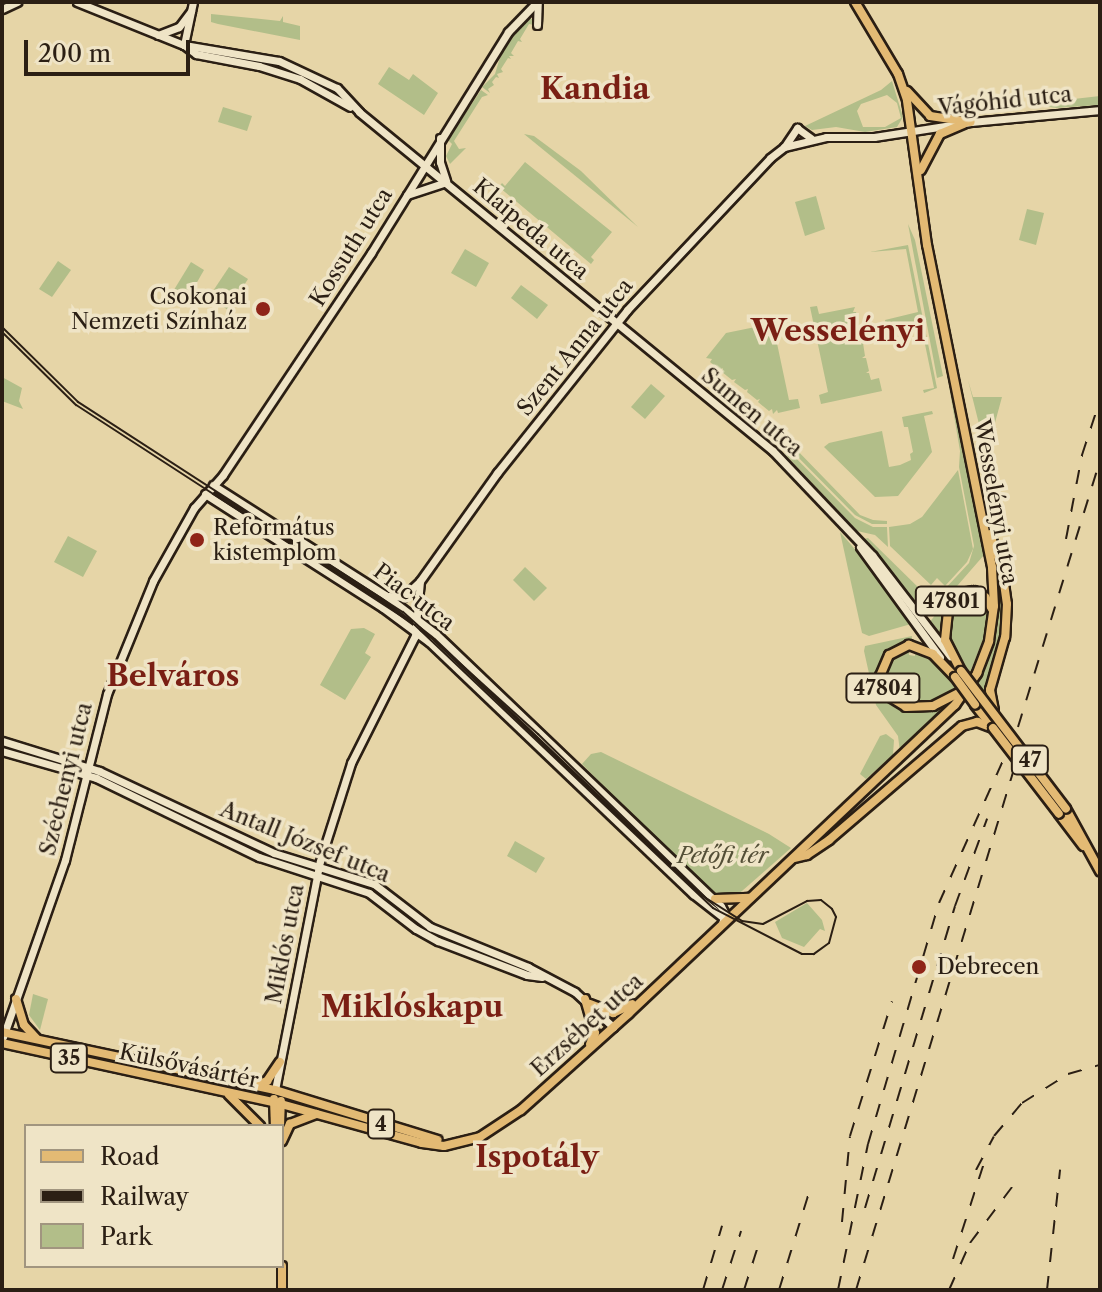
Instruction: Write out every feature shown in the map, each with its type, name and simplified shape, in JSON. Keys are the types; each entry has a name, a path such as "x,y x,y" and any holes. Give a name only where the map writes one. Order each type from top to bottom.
{"main road":[{"name":"4","path":"855,2 903,84 914,130"},
{"path":"903,84 925,114 971,122"},
{"path":"919,174 940,134 971,122"},
{"name":"Wesselényi utca","path":"725,919 940,722 971,682 985,655 993,618 994,585 984,521 927,245 914,130"},
{"path":"984,521 1002,569 1007,611 1004,642 990,690 994,712"},
{"name":"47801","path":"950,663 944,630 947,609 955,596 967,590 982,594 990,604 993,618"},
{"name":"47804","path":"950,663 924,648 903,646 884,663 881,684 896,703 919,708 944,702 971,682"},
{"name":"47","path":"950,663 993,728 1062,812"},
{"name":"47","path":"958,674 994,712 1100,871"},
{"path":"793,858 807,855 829,840 965,724 981,722 993,728"},
{"path":"715,899 751,898"},
{"name":"Erzsébet utca","path":"316,1114 422,1143 444,1146 462,1143 497,1129 647,996 725,919"},
{"path":"588,1001 617,1012 647,996"},
{"path":"16,999 26,1028 44,1041"},
{"path":"584,1051 595,1033 588,1001"},
{"name":"Külsővásártér","path":"3,1037 44,1041 275,1090 300,1099"},
{"name":"Külsővásártér","path":"3,1037 316,1114"},
{"path":"253,1086 267,1081 280,1062"},
{"path":"275,1090 278,1103 276,1123"},
{"path":"221,1091 236,1098 258,1124"},
{"name":"4","path":"300,1099 426,1138 462,1143"},
{"path":"278,1103 300,1099"},
{"path":"284,1137 290,1124 316,1114"},
{"path":"282,1268 282,1290"}],"street":[{"path":"2,9 17,2"},
{"path":"522,14 537,23 537,2"},
{"name":"Kossuth utca","path":"205,494 329,318 423,164 522,14 537,2"},
{"path":"76,3 184,45 279,61 329,84 359,112"},
{"path":"156,35 179,27 192,6"},
{"path":"184,45 192,6"},
{"path":"184,45 196,54 276,70 359,112"},
{"path":"322,91 329,84"},
{"name":"Vágóhíd utca","path":"859,138 971,122 1100,110"},
{"name":"Klaipeda utca","path":"359,112 616,323"},
{"path":"784,147 797,128 814,138"},
{"path":"404,196 446,182 440,157 441,136"},
{"name":"Szent Anna utca","path":"418,634 415,616 420,581 494,477 616,323 677,255 784,147 814,138 859,138"},
{"name":"Sumen utca","path":"616,323 773,451 855,538 950,663"},
{"name":"Piac utca","path":"213,485 415,616 573,764 699,888 715,899"},
{"name":"Piac utca","path":"205,494 418,634 693,894 725,919"},
{"name":"Széchenyi utca","path":"3,1037 65,860 107,694 143,601 194,508 205,494"},
{"path":"385,595 403,597 420,581"},
{"path":"418,634 436,634"},
{"name":"Miklós utca","path":"275,1090 318,872 351,763 418,634"},
{"path":"2,741 87,772"},
{"path":"2,751 87,772"},
{"name":"Antall József utca","path":"87,772 259,857 374,884 430,927 546,978 588,1001 613,1027"},
{"path":"715,899 725,919"}],"green space":[{"path":"211,14 280,21 283,16 283,22 300,26 300,40 211,22"},
{"path":"526,19 532,19 534,25 529,24 520,39 522,42 518,41 511,53 514,56 509,56 511,59 508,58 501,69 503,72 497,74 499,78 496,77 492,82 494,85 488,89 490,93 482,87 495,74 501,54"},
{"path":"389,67 409,80 413,74 438,93 424,115 378,84"},
{"path":"892,81 903,117 897,127 865,132 836,127 812,130 805,126 881,90","holes":["887,95 897,103 901,118 885,127 863,127 857,111 861,104"]},
{"path":"481,90 488,95 482,97 454,141 459,149 466,148 450,164 446,156 452,144 448,140"},
{"path":"1100,96 1100,105 1056,108 1030,104"},
{"path":"223,107 252,116 247,131 218,122"},
{"path":"524,134 534,136 581,171 638,227"},
{"path":"525,162 612,232 591,257 594,260 591,264 499,187 502,183 505,186"},
{"path":"816,196 825,229 805,236 795,202"},
{"path":"1027,209 1044,213 1036,245 1019,240"},
{"path":"908,224 915,240 943,376 937,378"},
{"path":"908,245 937,388 924,393 923,390 934,388 921,325 887,331 885,320 918,312 906,249 870,252"},
{"path":"465,249 489,263 476,287 451,273"},
{"path":"58,261 71,270 52,297 39,289"},
{"path":"191,262 204,270 184,305 169,298"},
{"path":"229,267 248,279 228,310 209,297"},
{"path":"521,285 548,305 537,319 511,298"},
{"path":"817,306 819,314 855,307 853,312 856,312 859,325 856,326 860,327 862,340 859,343 863,343 865,356 862,358 866,358 869,371 866,373 869,373 871,380 879,378 882,391 821,404 819,395 828,392 810,307"},
{"path":"771,315 789,400 798,399 800,408 778,413 777,410 773,414 772,409 769,411 758,402 760,399 747,392 748,389 734,382 736,379 732,380 722,372 723,368 720,370 710,362 712,359 706,358 726,333 765,325 764,317"},
{"path":"2,377 22,388 19,401 23,409 2,401"},
{"path":"948,380 984,555 951,593 942,615 941,637 929,623 936,614 943,591 969,563 974,546 959,467 960,451"},
{"path":"968,380 973,397 1002,397 993,430 986,437 981,432"},
{"path":"651,384 665,396 645,419 631,407"},
{"path":"932,411 933,414 924,416 932,452 898,496 875,497 824,447 829,443 882,431 889,467 900,465 911,460 910,454 913,452 908,427 904,427 902,417"},
{"path":"792,445 860,515 887,521 887,524 872,524 855,515 789,448"},
{"path":"784,446 855,518 873,527 887,527 888,547 875,535 857,531 785,454"},
{"path":"958,470 973,549 967,562 945,586 937,578 931,585 890,546 889,527 910,524 922,517"},
{"path":"840,532 911,624 869,636 862,633"},
{"path":"68,536 97,551 83,577 54,562"},
{"path":"868,538 925,594 929,604 923,616 864,539"},
{"path":"997,560 1004,599 1002,636 987,698 977,685 997,630 1000,602"},
{"path":"525,567 547,588 534,601 513,580"},
{"path":"963,594 980,595 988,611 984,637 969,675 957,659 948,636 949,614 953,603"},
{"path":"364,628 375,634 365,653 371,657 345,700 320,685 351,629"},
{"path":"912,636 911,643 896,646 881,661 878,676 883,695 893,705 906,710 927,710 948,705 900,752 898,736 876,705 864,651 865,646"},
{"path":"910,647 909,655 915,656 915,650 929,656 957,690 938,702 907,704 890,695 883,679 890,658"},
{"path":"886,734 894,740 893,755 866,779 860,774 880,736"},
{"name":"Petőfi tér","path":"601,752 769,834 791,848 734,898 716,897 701,887 582,764 591,754"},
{"path":"515,841 545,858 536,873 507,856"},
{"path":"807,903 822,920 825,931 820,929 804,947 782,938 775,922"},
{"path":"33,994 48,999 40,1030 29,1015"}],"tram line":[{"path":"2,327 78,402 403,612 538,734 706,898 742,921 763,924 807,901 821,900 836,917 829,943 814,954 802,954 713,908 415,625 76,405 2,332"}],"railway":[{"path":"1066,539 1082,455 1100,400"},
{"path":"838,1290 868,1144 939,903 1018,727 1100,460"},
{"path":"856,1290 1021,746"},
{"path":"865,1208 955,906 987,819"},
{"path":"842,1222 850,1136 892,1001"},
{"path":"976,1170 994,1136 1022,1103 1068,1074 1100,1065"},
{"path":"953,1259 985,1160"},
{"path":"1047,1290 1060,1170"},
{"path":"949,1290 970,1243 1012,1187"},
{"path":"779,1290 810,1189"},
{"path":"703,1290 722,1226"},
{"path":"722,1290 741,1231"},
{"path":"744,1290 760,1240"}],"place":[{"name":"Csokonai Nemzeti Színház","path":"263,309"},
{"name":"Református kistemplom","path":"197,540"},
{"name":"Debrecen","path":"919,967"}],"district":[{"name":"Kandia","path":"595,89"},
{"name":"Wesselényi","path":"838,331"},
{"name":"Belváros","path":"173,676"},
{"name":"Miklóskapu","path":"412,1007"},
{"name":"Ispotály","path":"537,1157"}]}
